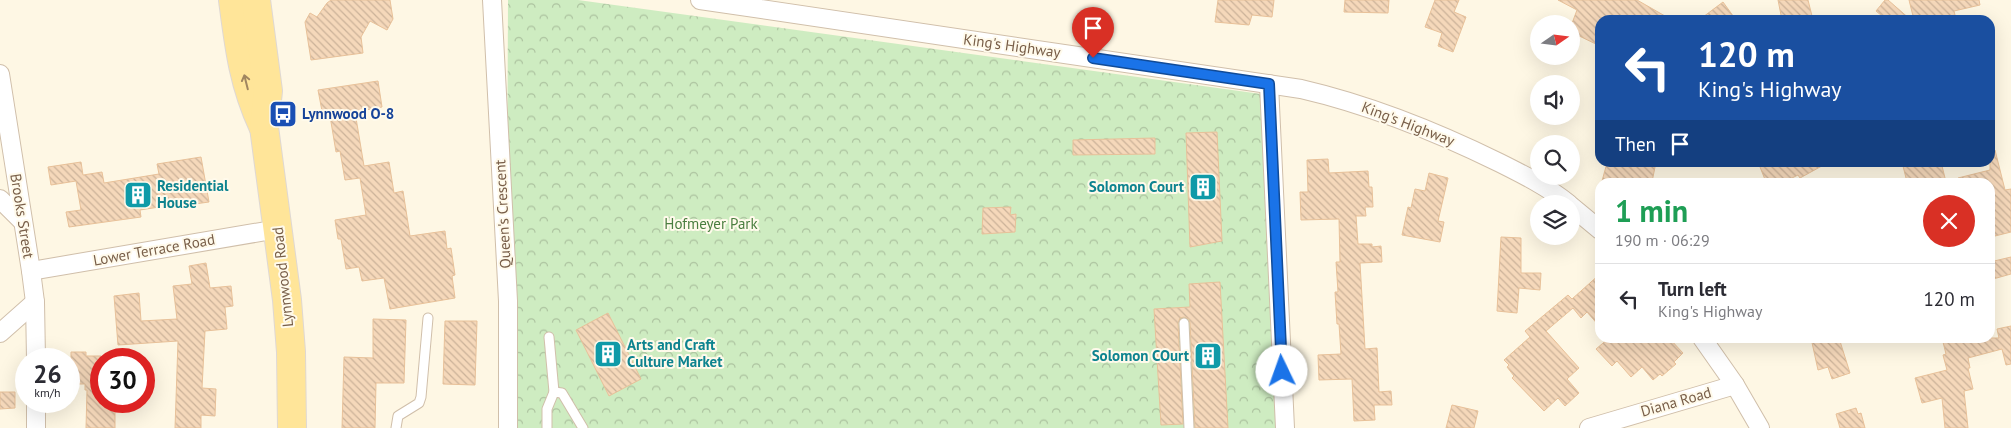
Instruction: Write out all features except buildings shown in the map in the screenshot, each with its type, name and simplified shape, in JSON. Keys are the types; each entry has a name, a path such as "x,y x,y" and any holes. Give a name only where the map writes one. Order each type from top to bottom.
{"main road":[{"name":"Lynnwood Road","path":"233,0 244,75 251,100 264,127"},
{"name":"Lynnwood Road","path":"256,0 268,90 264,127 278,229 291,352 292,428"}],"street":[{"name":"Queen's Crescent","path":"492,0 508,301 508,428"},
{"name":"King's Highway","path":"700,0 1269,84 1334,96 1437,134 1531,179 1555,195"},
{"name":"Brooks Street","path":"0,74 31,271 35,302 36,348"},
{"path":"1269,84 1285,428"},
{"path":"0,199 23,222"},
{"name":"King's Highway","path":"1580,213 1595,226"},
{"name":"Lower Terrace Road","path":"31,271 278,229"},
{"path":"0,333 35,302"},
{"path":"1706,343 1735,385 1760,428"},
{"name":"Diana Road","path":"1589,428 1735,385"},
{"path":"36,413 36,428"}],"lane":[{"path":"396,428 398,416 418,403 421,397 428,318"},
{"path":"1184,323 1189,428"},
{"path":"547,428 546,409 554,392 549,337"},
{"path":"554,392 562,393 583,428"}],"green space":[{"name":"Hofmeyer Park","path":"508,0 578,0 1261,94 1285,428 506,428"}],"place":[{"name":"Lynnwood O-8","path":"283,114"},
{"name":"Solomon Court","path":"1203,187"},
{"name":"Residential House","path":"138,195"},
{"name":"Arts and Craft Culture Market","path":"608,354"},
{"name":"Solomon COurt","path":"1208,356"}],"route":[{"path":"1093,58 1269,84 1282,371"}]}
